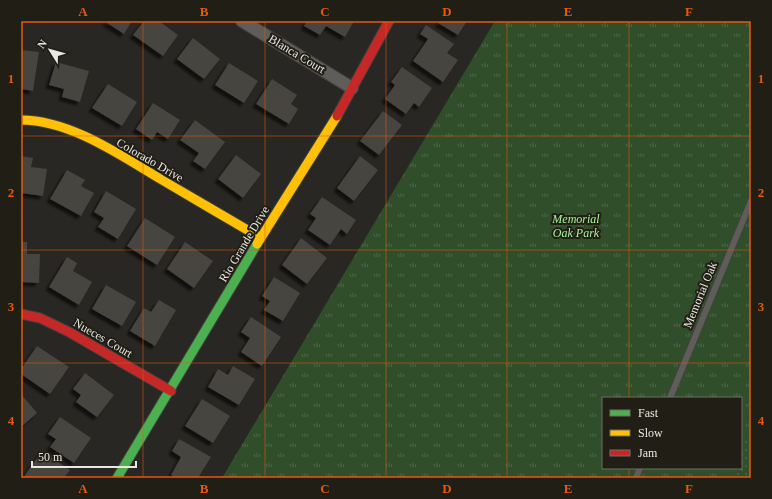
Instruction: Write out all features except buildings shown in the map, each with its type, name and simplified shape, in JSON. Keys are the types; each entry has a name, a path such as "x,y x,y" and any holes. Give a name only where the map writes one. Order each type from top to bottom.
{"street":[{"name":"Blanca Court","path":"242,21 352,88"},
{"name":"Rio Grande Drive","path":"117,478 171,391 261,238 337,116 389,21"},
{"name":"Colorado Drive","path":"21,120 36,120 55,124 83,136 135,164 261,238"},
{"name":"Nueces Court","path":"21,314 40,318 69,332 171,391"}],"lane":[{"name":"Memorial Oak","path":"670,397 751,201"}],"green space":[{"name":"Memorial Oak Park","path":"495,21 751,21 751,424 742,451 742,397 602,397 602,469 736,469 733,478 222,478"},
{"path":"751,419 751,478 731,478 734,469 742,469 742,445"}],"traffic: fast":[{"path":"117,478 257,244"}],"traffic: slow":[{"path":"257,244 337,116"},
{"path":"21,120 58,126 76,132 112,150 261,238"}],"traffic: jam":[{"path":"337,116 389,21"},
{"path":"21,314 40,318 69,332 171,391"}]}
